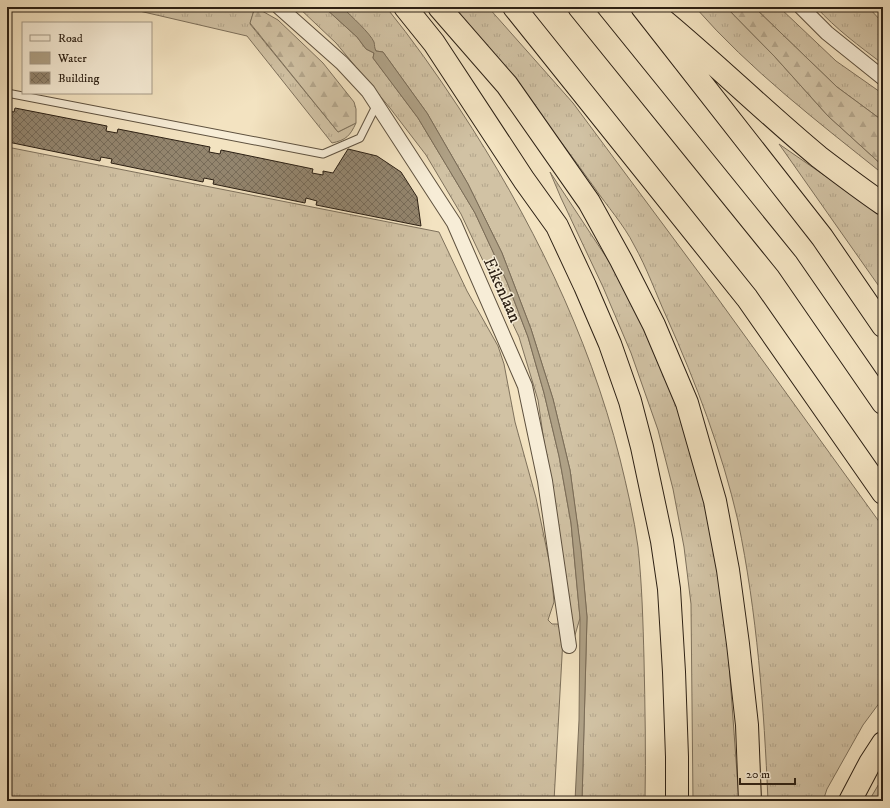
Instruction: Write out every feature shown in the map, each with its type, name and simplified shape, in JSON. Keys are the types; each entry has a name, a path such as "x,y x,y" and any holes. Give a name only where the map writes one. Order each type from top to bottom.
{"highway":[{"path":"405,7 434,43 524,180 557,226 586,286 610,344 630,401 642,447 662,541 669,589 675,680 677,801"},
{"path":"439,7 507,84 589,202 654,325 687,404 715,501 728,570 747,725 750,801"},
{"path":"514,7 747,298 883,493"},
{"path":"579,7 787,264 883,403"},
{"path":"642,7 822,237 883,326"},
{"path":"647,7 700,51 819,157 883,204"},
{"path":"850,801 870,763 883,743"}],"street":[{"name":"Eikenlaan","path":"279,7 342,63 368,91 454,223 525,386 545,481 569,646"},
{"path":"801,7 827,33 883,78"}],"lane":[{"path":"7,93 323,154 360,138 377,104"}],"green space":[{"path":"134,7 255,7 250,24 338,132 356,123 354,127 344,139 332,143 247,36 135,10"},
{"path":"255,7 278,20 323,63 354,102 356,109 356,123 338,132 250,23"},
{"path":"298,7 324,7 357,37 366,49 374,53 373,58 418,118 475,213 507,282 528,337 544,393 559,456 571,523 580,618 573,642 538,400 519,337 461,214 426,155 390,108 336,43"},
{"path":"342,7 386,7 405,31 459,108 510,191 533,233 574,321 607,412 620,459 638,547 644,645 645,801 582,801 587,617 581,552 570,470 553,399 531,329 502,253 468,184 427,113 383,52 376,51 366,32"},
{"path":"453,7 488,7 573,103 711,289 883,527 883,698 863,725 827,789 823,801 768,801 762,695 755,625 745,556 732,495 716,443 688,367 643,263 625,230 560,141 490,51"},
{"path":"695,7 726,7 775,57 828,116 883,166 883,174 785,95 738,52"},
{"path":"726,7 754,7 837,87 883,121 883,166 828,116 775,57"},
{"path":"754,7 779,7 836,61 883,94 883,121 837,87"},
{"path":"816,7 868,7 883,23 883,64 840,30"},
{"path":"779,144 883,216 883,292"},
{"path":"7,147 439,232 467,291 498,346 504,364 515,422 536,498 551,570 554,602 548,620 552,624 558,624 563,638 554,801 7,801"},
{"path":"550,172 614,269 665,370 705,494 725,608 739,801 693,801 691,604 684,547 673,489 658,430 631,353 603,287"},
{"path":"883,777 883,801 869,801 870,799"}],"water":[{"path":"324,7 342,7 369,34 374,42 376,51 383,52 427,113 468,184 502,253 531,329 553,399 570,470 581,550 587,617 582,801 575,801 579,720 580,618 571,523 559,456 544,393 528,337 507,282 475,213 418,118 373,58 374,53 366,49 357,37"}],"building":[{"path":"15,108 107,126 106,131 117,133 118,129 210,147 209,152 220,154 221,150 313,169 312,173 323,175 323,171 333,173 348,149 377,156 401,172 417,197 421,226 316,205 317,201 306,198 305,203 213,184 214,180 204,178 203,182 111,163 112,159 101,157 100,161 8,142 7,111 14,112"}]}
